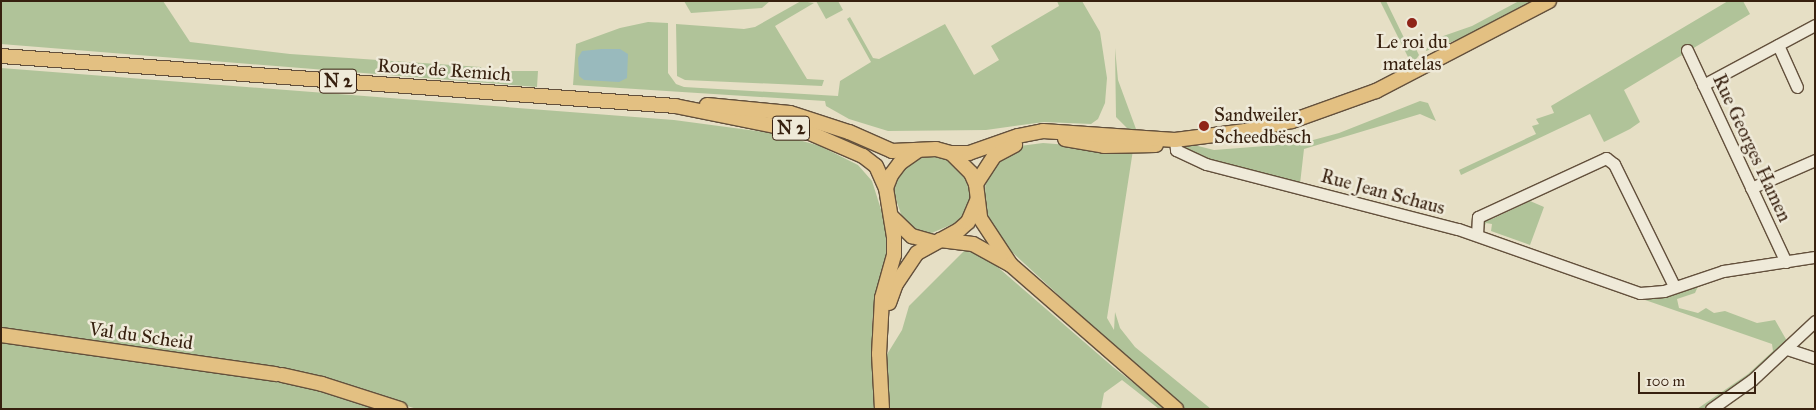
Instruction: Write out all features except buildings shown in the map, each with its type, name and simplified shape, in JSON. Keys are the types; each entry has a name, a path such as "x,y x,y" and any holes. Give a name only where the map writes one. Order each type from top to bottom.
{"main road":[{"path":"1033,140 1063,139 1127,147 1245,131 1333,108 1418,71 1549,1"},
{"name":"Route de Remich","path":"1,56 675,106 722,105 790,113 850,132 880,148 903,152 920,150"},
{"name":"Route de Remich","path":"675,106 810,133 863,156 876,166 886,188"},
{"path":"951,153 969,153 1018,136 1043,131 1103,133 1175,140"},
{"path":"976,184 994,156 1033,140 1057,135 1094,139 1103,133"},
{"path":"882,409 882,298 894,255 892,217 886,188 890,175 900,163 920,150 936,148 951,153 964,162 976,184 980,218 1011,265"},
{"path":"881,322 896,284 916,254 968,222 977,201"},
{"path":"892,217 912,236 936,241 973,244 1011,265 1176,409"},
{"name":"Val du Scheid","path":"1,335 279,375 322,384 400,409"}],"street":[{"path":"1703,85 1815,25"},
{"path":"1778,45 1798,87"},
{"name":"Rue Georges Hamen","path":"1687,50 1786,262"},
{"name":"Rue Jean Schaus","path":"1175,140 1176,150 1206,164 1477,235 1590,275 1638,287 1674,286 1723,271 1815,257"},
{"path":"1477,235 1476,223 1481,216 1606,158 1614,164 1674,286"},
{"path":"1751,188 1815,160"},
{"path":"1711,409 1752,380 1815,321"},
{"path":"1787,349 1815,358"}],"green space":[{"path":"1,1 163,1 190,42 290,54 481,67 482,71 538,71 537,87 1,44"},
{"path":"684,1 770,1 762,8 691,13"},
{"path":"801,1 814,3 775,26 807,79 824,80 822,86 685,80 677,76 676,24 744,29 755,27"},
{"path":"816,1 838,1 843,10 826,19"},
{"path":"1057,1 1082,1 1100,32 1107,78 1105,103 1098,119 1091,124 1044,122 986,130 888,131 849,119 826,106 825,101 573,85 576,44 620,28 648,22 668,23 668,73 676,84 684,87 838,96 840,81 871,62 847,19 850,17 873,58 879,59 945,24 974,75 999,60 991,46 1059,6"},
{"path":"1380,1 1386,1 1407,44 1412,41 1419,55 1415,61 1411,63"},
{"path":"1519,1 1533,1 1468,36 1426,51 1429,41 1472,26"},
{"path":"1728,1 1743,1 1750,14 1624,90 1640,122 1630,129 1604,142 1590,114 1461,175 1459,170 1536,134 1532,126 1539,124 1536,119 1554,113 1551,106"},
{"path":"1115,48 1118,80 1136,129 1129,130 1116,117"},
{"path":"1,68 674,120 778,134 820,146 858,165 872,181 889,235 890,246 872,321 874,409 417,409 283,368 1,329"},
{"path":"1420,101 1428,103 1436,121 1420,114 1304,149 1300,184 1226,166 1184,151 1186,143 1214,150 1302,143 1339,133"},
{"path":"1043,143 1133,150 1107,318 1114,330 1115,312 1120,328 1135,347 1211,409 1182,409 1012,252 993,230 984,212 986,172 996,159 1020,146"},
{"path":"940,155 951,160 967,177 971,201 960,221 927,235 916,231 902,217 892,188 893,178 916,157"},
{"path":"1530,201 1544,207 1530,245 1491,231 1492,224 1486,223 1484,228 1482,225 1483,219 1492,219"},
{"path":"1432,226 1625,293 1624,293"},
{"path":"968,247 978,250 1113,367 1167,409 1159,409 1122,380 1104,393 1101,409 890,409 886,356 902,330 909,306"},
{"path":"1699,284 1695,293 1677,299 1679,308 1698,313 1706,308 1714,313 1725,311 1757,323 1775,320 1787,341 1772,360 1705,409 1697,409 1748,374 1773,351 1772,344 1625,293"},
{"path":"1,341 290,381 385,409 1,409"}],"water":[{"path":"620,49 628,54 627,78 619,82 584,80 579,76 578,58 582,51"}],"place":[{"name":"Le roi du matelas","path":"1412,23"},
{"name":"Sandweiler, Scheedbësch","path":"1204,126"}]}
